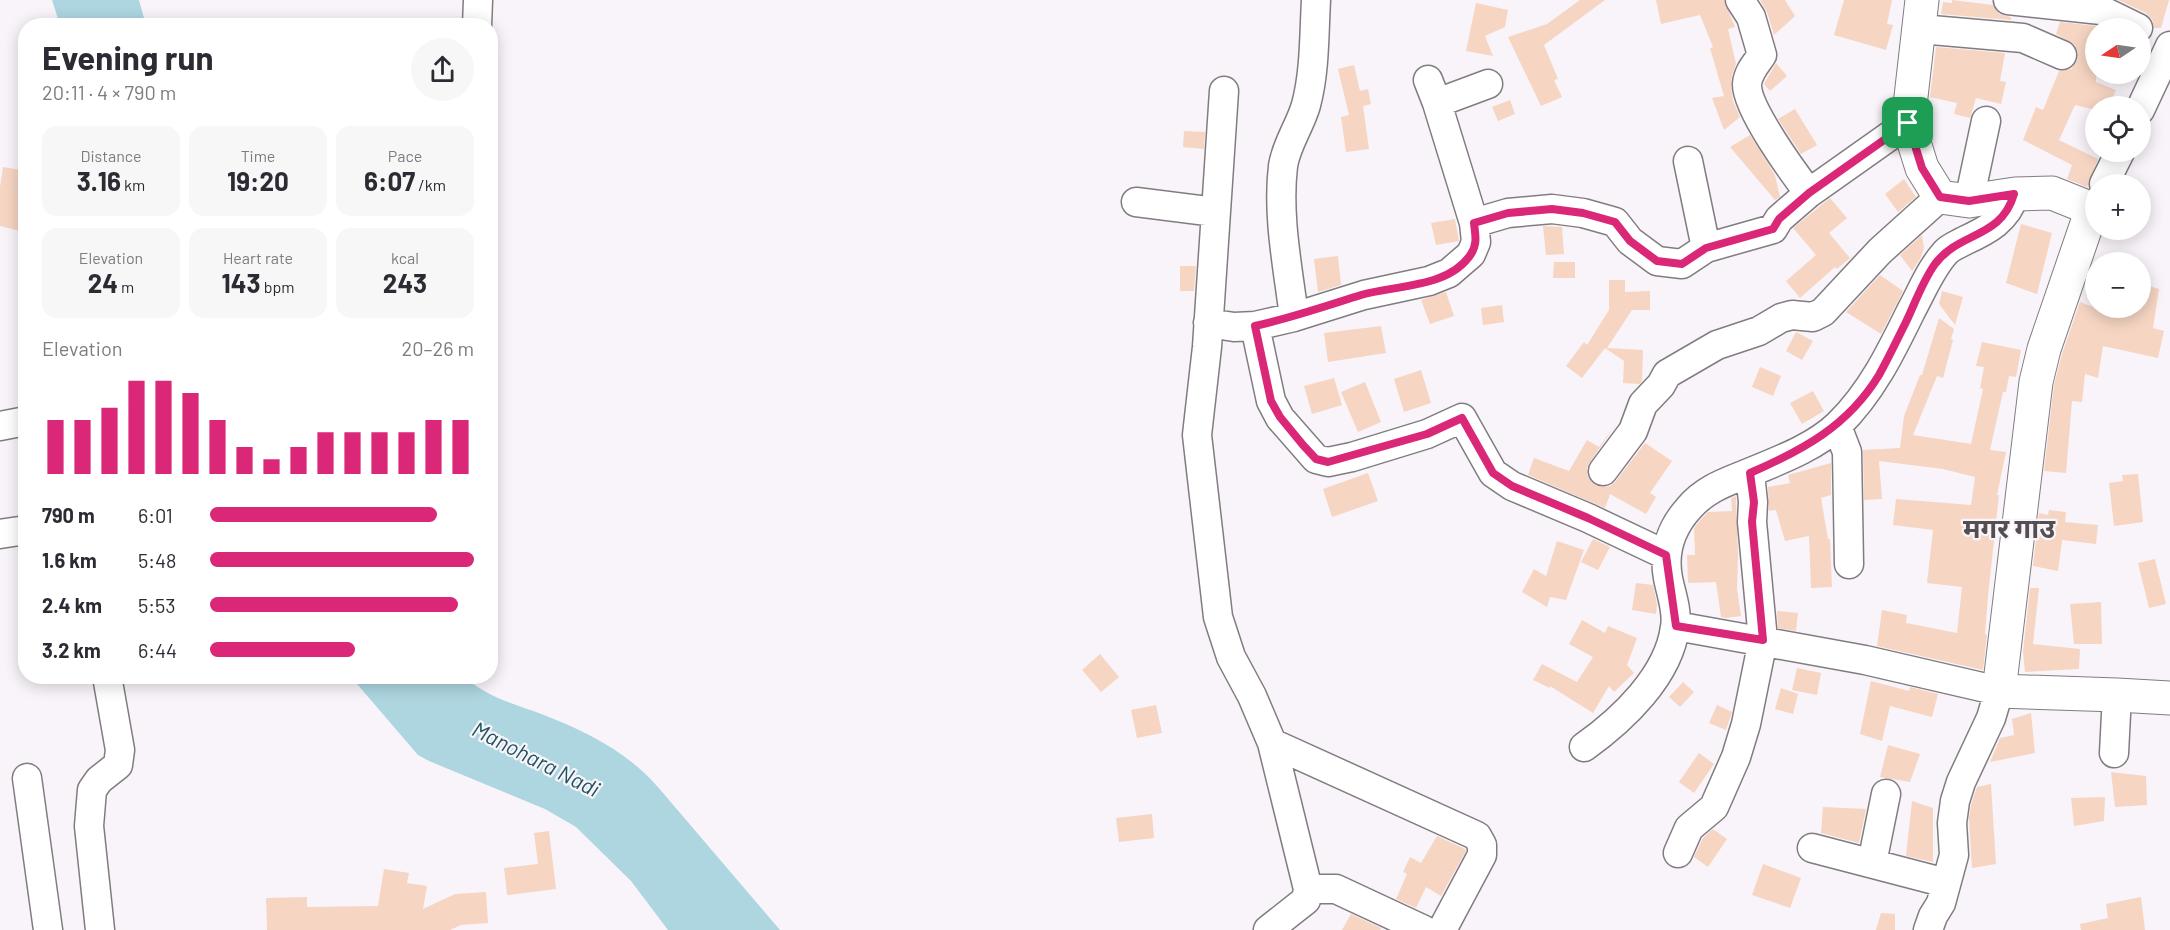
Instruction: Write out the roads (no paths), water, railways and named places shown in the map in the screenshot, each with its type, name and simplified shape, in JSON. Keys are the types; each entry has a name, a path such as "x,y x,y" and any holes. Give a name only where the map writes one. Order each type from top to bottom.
{"main road":[{"path":"1921,14 1908,123 1922,168 1954,199 2052,193 2085,197"},
{"path":"2085,233 2044,349 2036,382 1999,691 2170,698"}],"street":[{"path":"477,18 478,0"},
{"path":"1294,317 1281,205 1283,165 1306,105 1312,74 1316,0"},
{"path":"1740,0 1751,17 1762,55 1751,70 1747,86 1756,114 1809,193"},
{"path":"2008,0 2101,10 2117,18"},
{"path":"1921,14 1994,34 2023,38 2062,55"},
{"path":"2146,96 2170,45 2151,35"},
{"path":"1208,323 1234,327 1255,326 1294,317 1364,295 1429,281 1449,273 1471,254 1476,242 1474,223 1432,91 1488,84"},
{"path":"1224,91 1208,323 1197,435 1218,616 1231,657 1252,696 1272,743 1308,889 1306,900 1268,930"},
{"path":"1603,471 1634,431 1643,404 1661,385 1667,374 1717,345 1759,331 1781,318 1792,315 1813,317 1822,312 1880,251 1954,199 1986,121"},
{"path":"1474,223 1508,213 1552,209 1583,213 1615,222 1630,241 1657,261 1682,264 1706,248 1773,229 1779,219 1809,193 1908,123"},
{"path":"1688,161 1706,248"},
{"path":"1584,747 1631,709 1648,687 1666,657 1676,626 1666,555 1669,539 1688,508 1714,486 1750,473 1805,447 1837,426 1878,375 1934,265 1949,248 1982,233 2002,220 2011,205 2014,194"},
{"path":"1136,202 1215,212"},
{"path":"1255,326 1271,401 1280,417 1316,459 1328,462 1352,457 1427,434 1462,418 1493,473 1512,486 1588,518 1666,555"},
{"path":"0,426 18,423"},
{"path":"1837,426 1847,452 1850,564"},
{"path":"1678,853 1689,828 1714,807 1736,757 1746,724 1763,640 1752,522 1754,502 1750,473"},
{"path":"0,534 18,531"},
{"path":"1676,626 1865,660 1999,691 1991,718 1960,782 1952,823 1954,855 1941,903 1928,930"},
{"path":"100,930 89,826 92,790 99,780 118,765 120,750 108,684"},
{"path":"2114,753 2117,695"},
{"path":"1272,743 1477,836 1482,845 1482,855 1442,930"},
{"path":"27,777 48,930"},
{"path":"1872,864 1886,794"},
{"path":"1812,848 1946,883"},
{"path":"1308,889 1336,889 1424,930"}],"water":[{"path":"52,0 139,0 144,18 58,18"},
{"name":"Manohara Nadi","path":"357,684 474,684 492,695 560,721 605,744 632,763 657,786 780,930 668,930 631,881 576,827 545,809 418,755"}],"district":[{"name":"मगर गाउ","path":"2009,529"}]}
